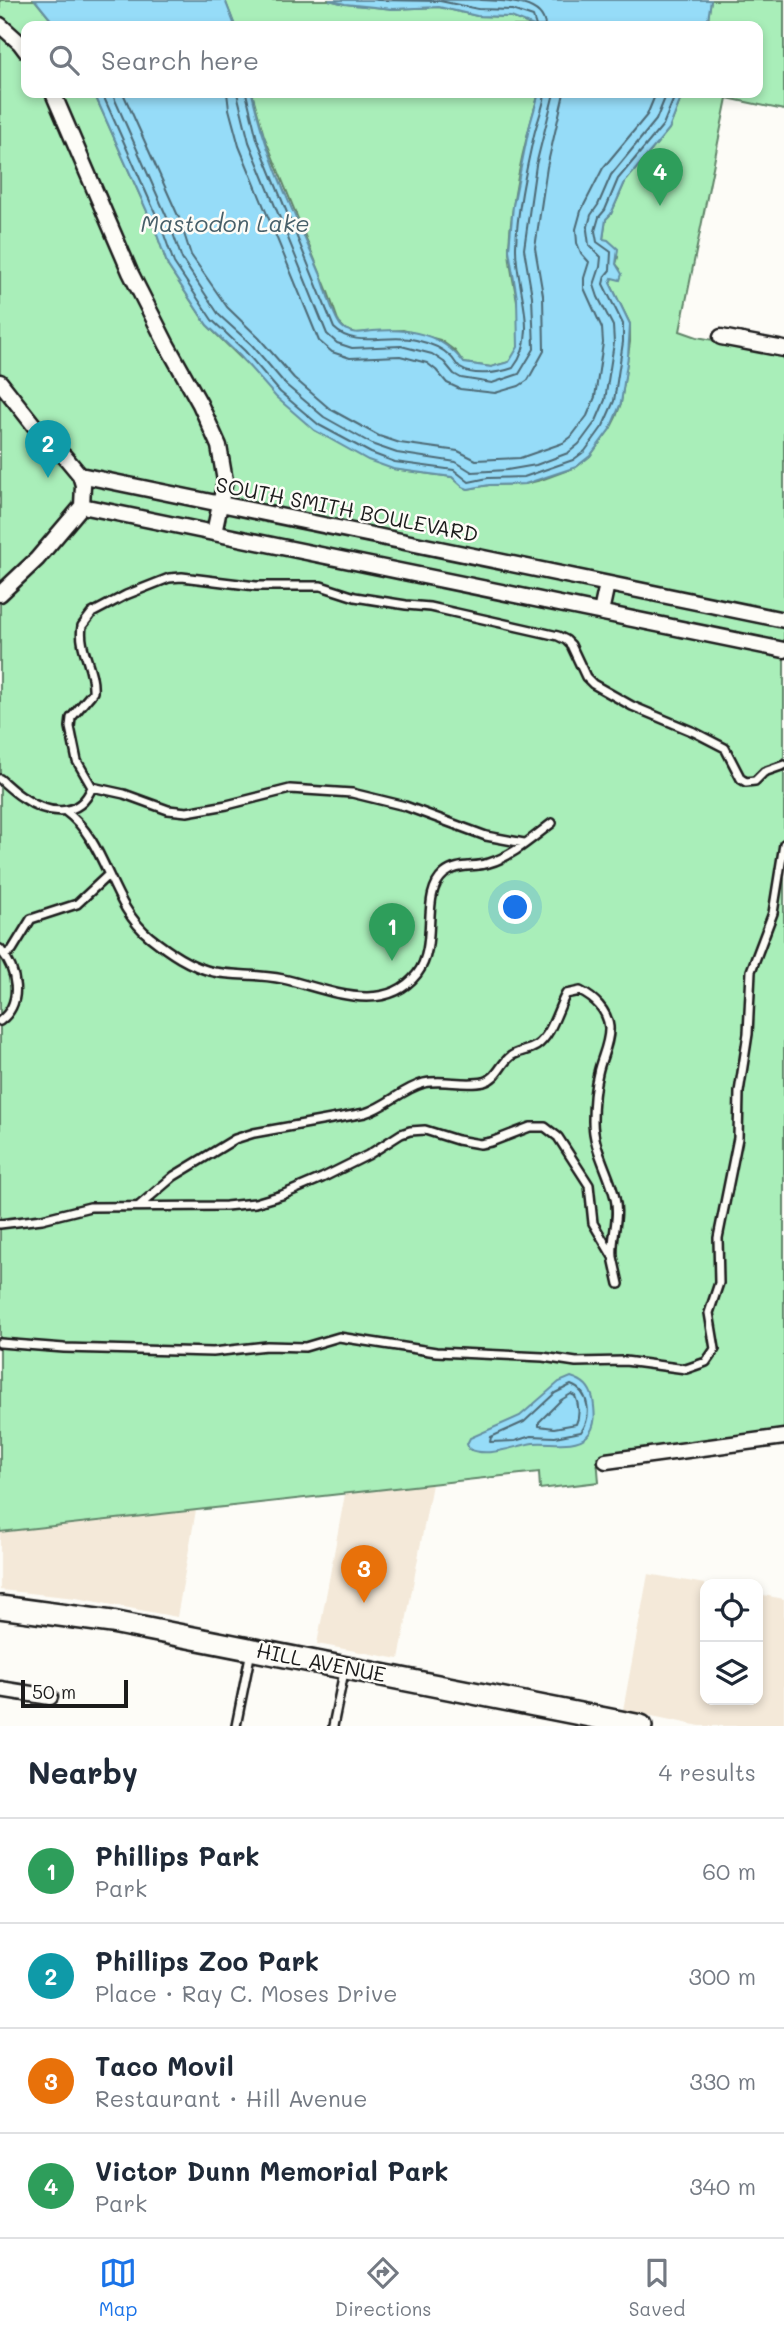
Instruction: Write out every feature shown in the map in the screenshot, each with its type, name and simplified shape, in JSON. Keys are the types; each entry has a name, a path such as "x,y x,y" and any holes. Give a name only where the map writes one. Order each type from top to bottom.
{"main road":[{"name":"HILL AVENUE","path":"0,1607 112,1622 641,1726"}],"street":[{"path":"0,25 21,44"},
{"path":"55,98 130,272 200,404 219,446 225,481 214,533"},
{"path":"721,337 784,349"},
{"path":"0,382 47,442 65,457 80,475 83,485 82,506 37,559 0,594"},
{"name":"SOUTH SMITH BOULEVARD","path":"80,475 784,620"},
{"path":"82,506 784,650"},
{"path":"601,612 607,584"},
{"path":"606,1461 784,1437"},
{"path":"0,1689 50,1697"}],"lane":[{"path":"525,843 486,836 405,806 352,793 290,789 187,812 168,810 92,787 77,761 70,727 71,718 93,692 92,677 83,651 82,626 92,613 127,595 169,578 182,577 256,586 321,586 355,597 430,607 566,640 586,677 593,684 632,706 725,748 741,779 746,782 755,781 764,772 784,765"},
{"path":"0,779 35,805 65,810 80,806 87,799 92,787"},
{"path":"65,810 88,834 132,918 141,929 183,961 212,972 282,979 338,994 366,997 393,991 410,981 417,973 428,953 433,893 443,875 454,868 489,863 511,853 552,824"},
{"path":"0,1343 75,1349 213,1352 267,1346 305,1347 339,1338 436,1352 542,1357 576,1362 625,1361 681,1369 706,1362 715,1349 709,1312 719,1283 718,1238 738,1138 739,1092 748,1034 751,971 773,913 784,844"},
{"path":"0,1021 13,1007 16,983 12,966 3,952 12,950 32,919 77,904 108,875"},
{"path":"140,1205 174,1176 218,1148 243,1136 365,1113 424,1083 485,1081 496,1074 511,1056 542,1041 566,994 580,991 598,1003 609,1028 595,1088 593,1130 616,1201 613,1256 619,1284"},
{"path":"0,1224 42,1219 90,1207 243,1205 268,1200 348,1165 410,1131 425,1130 457,1140 480,1143 491,1142 530,1127 545,1127 558,1137 589,1185 593,1223 613,1256"},
{"path":"236,1726 251,1650"},
{"path":"333,1726 344,1668"}],"shaded area":[{"path":"432,1484 399,1659 317,1644 345,1494"},
{"path":"196,1510 177,1617 76,1598 0,1590 0,1532"},
{"path":"648,1574 700,1583 700,1705 763,1705 763,1595 784,1599 784,1726 700,1726 623,1710"}],"green space":[{"path":"0,0 35,0 52,21 21,21 21,98 96,98 155,229 168,266 207,325 314,430 393,469 452,477 468,489 489,485 525,484 576,467 590,456 610,429 621,403 630,324 610,283 620,269 616,264 618,257 603,239 606,219 611,214 625,182 669,129 681,98 727,98 680,331 697,337 784,353 784,1432 597,1457 599,1482 540,1489 539,1472 0,1532"},
{"path":"225,0 329,0 393,9 439,7 477,16 511,17 521,21 233,21"},
{"path":"711,0 784,0 784,110 727,98 763,98 763,21 708,21"},
{"path":"253,98 538,98 513,207 509,257 519,312 520,338 517,350 509,362 491,367 464,363 455,351 440,340 403,330 356,333 346,330 339,323 264,136"}],"water":[{"path":"35,0 225,0 233,21 52,21"},
{"path":"329,0 711,0 708,21 521,21 511,17 477,16 439,7 393,9"},
{"name":"Mastodon Lake","path":"96,98 253,98 273,162 340,325 360,333 386,330 423,335 445,345 464,363 491,367 509,362 518,347 517,298 509,250 513,206 538,98 681,98 669,129 625,182 611,214 606,219 603,239 618,249 616,264 622,274 620,280 612,278 610,283 630,324 621,403 610,429 590,456 576,467 525,484 489,485 468,489 452,477 393,469 368,460 314,430 276,397 240,356 207,325 168,266 155,229"},
{"path":"571,1377 586,1385 593,1399 594,1423 582,1440 533,1443 493,1452 469,1449 467,1444 470,1438 520,1416 559,1382"}],"place":[{"name":"Victor Dunn Memorial Park","path":"660,206"},
{"name":"Phillips Zoo Park","path":"48,478"},
{"name":"Phillips Park","path":"392,961"},
{"name":"Taco Movil","path":"364,1603"}]}
